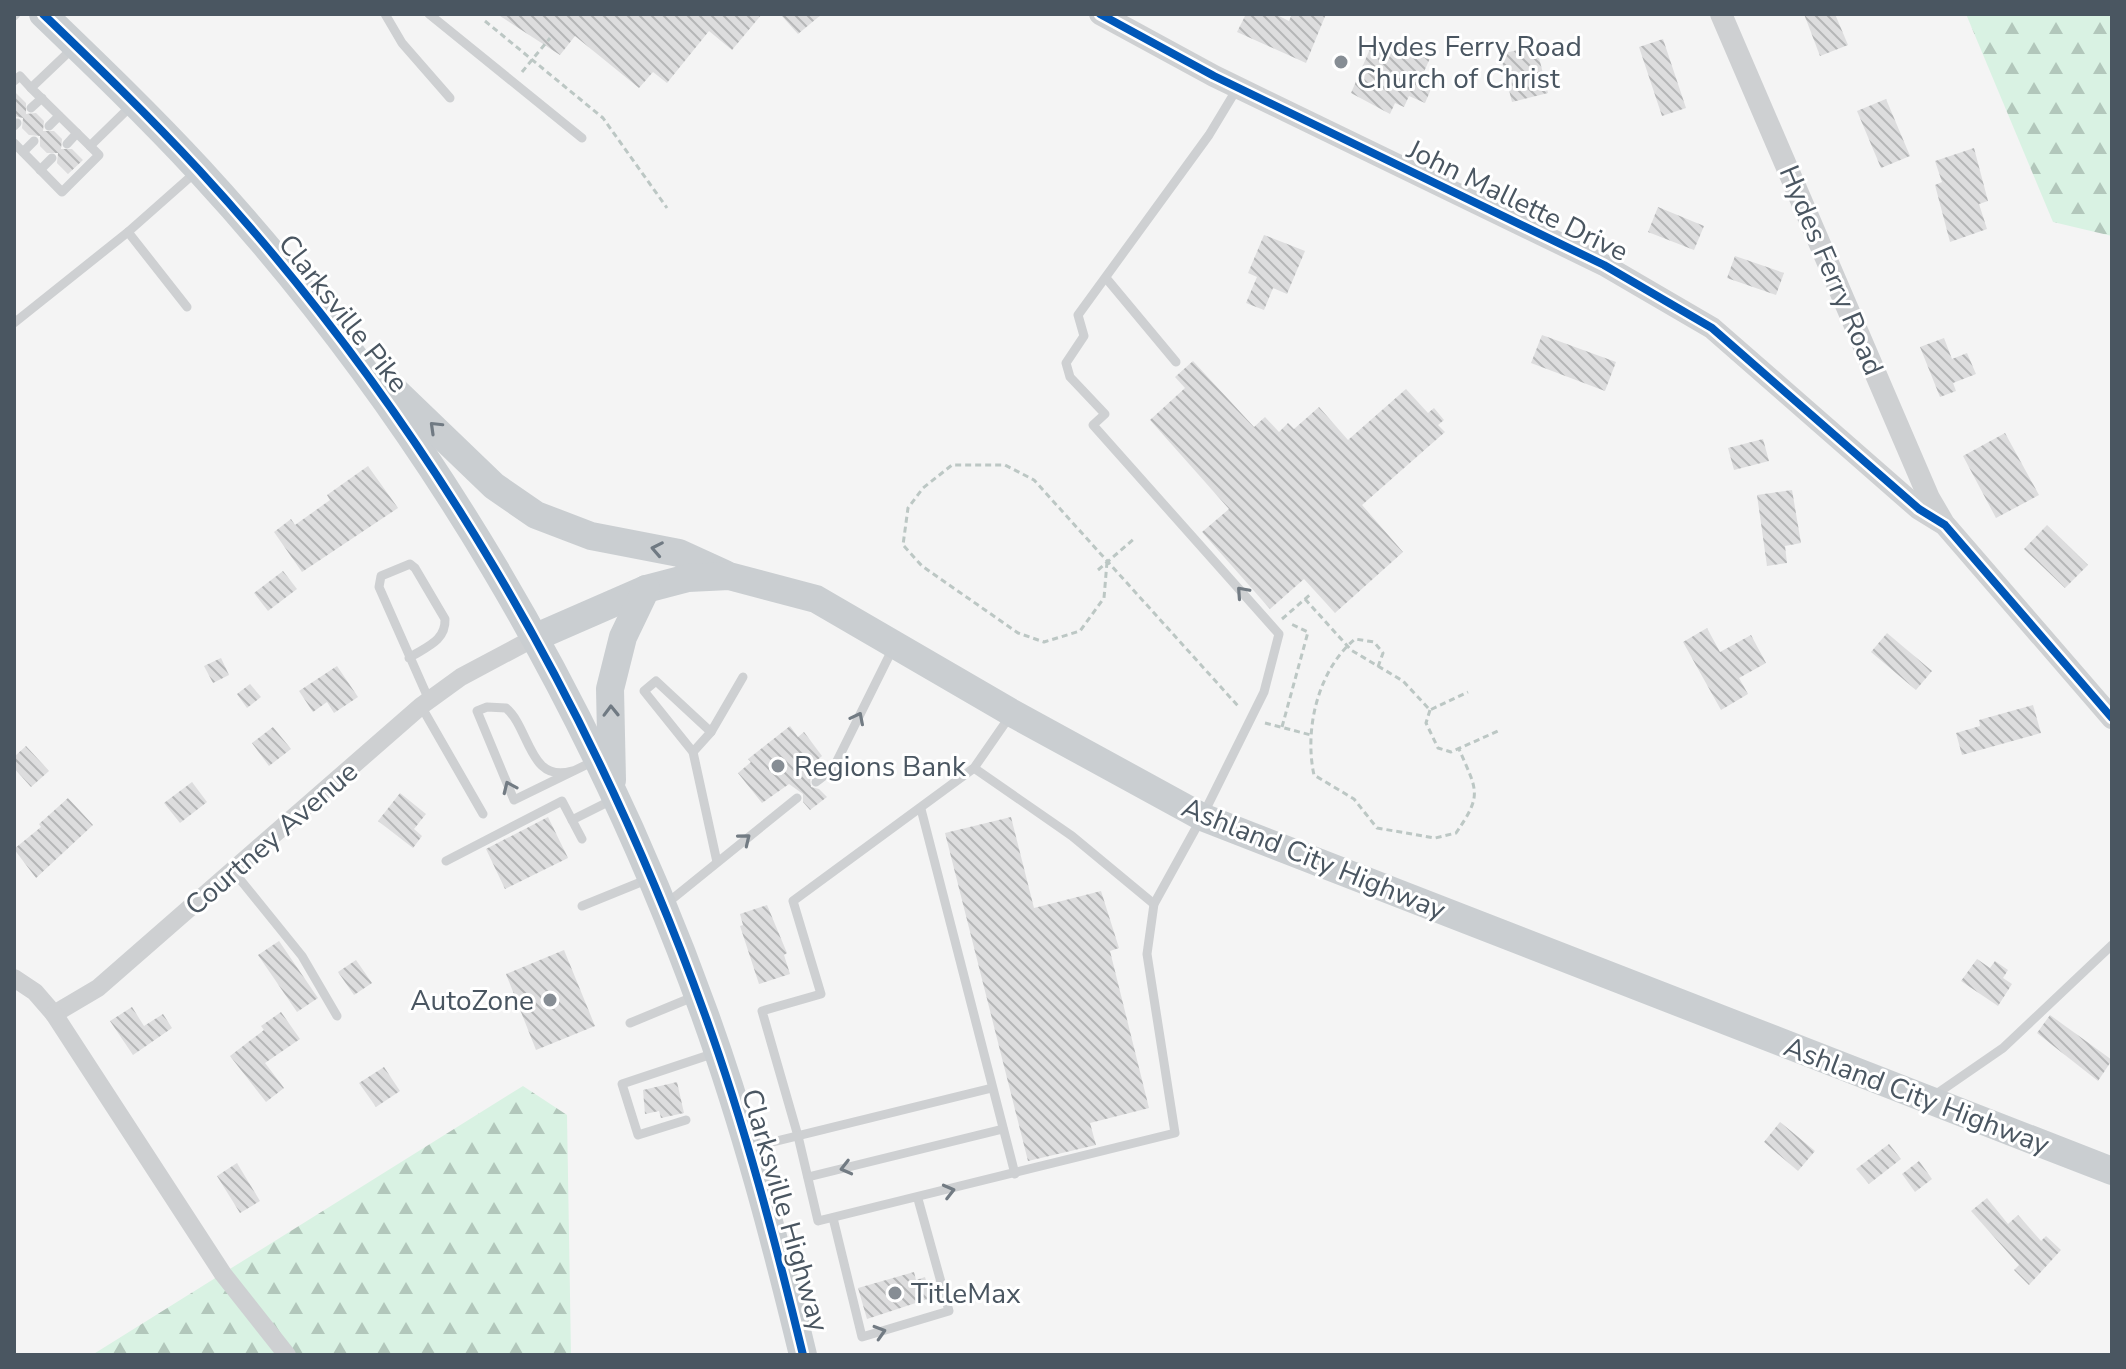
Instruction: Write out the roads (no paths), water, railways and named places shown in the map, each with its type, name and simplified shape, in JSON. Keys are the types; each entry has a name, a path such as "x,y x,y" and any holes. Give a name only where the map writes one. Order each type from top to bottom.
{"main road":[{"name":"Clarksville Pike","path":"43,14 199,169 342,343 443,484 536,637"},
{"path":"342,343 494,486 536,515 591,536 679,553 729,576"},
{"name":"Ashland City Highway","path":"536,637 646,589 688,578 729,576 816,599 1012,713 1202,817 2112,1171"},
{"path":"614,794 610,689 623,637 646,589"},
{"name":"Clarksville Highway","path":"536,637 579,768 614,794 698,996 748,1147 803,1355"}],"street":[{"name":"John Mallette Drive","path":"1100,14 1238,87 1604,265 1712,328 1924,503 2112,718"},
{"name":"Hydes Ferry Road","path":"1721,14 1924,503"},
{"name":"Courtney Avenue","path":"54,1014 98,988 425,703 461,677 536,637"},
{"path":"14,978 35,992 54,1014 223,1274 287,1355"}],"lane":[{"path":"385,14 402,43 450,98"},
{"path":"429,14 582,138"},
{"path":"441,24 450,14"},
{"path":"31,88 76,45"},
{"path":"14,81 20,76 99,155 62,192 14,143"},
{"path":"1012,713 974,768 793,901 821,994 762,1011 798,1136 818,1221 918,1199 1175,1133 1147,954 1154,904 1202,817 1264,692 1279,634 1093,425 1105,414 1070,377 1066,363 1084,336 1078,315 1209,135 1238,87"},
{"path":"31,108 42,98"},
{"path":"90,146 133,103"},
{"path":"49,126 59,116"},
{"path":"67,144 77,133"},
{"path":"23,152 34,141"},
{"path":"40,170 52,158"},
{"path":"14,323 128,232 199,169"},
{"path":"128,232 187,307"},
{"path":"1106,278 1176,362"},
{"path":"409,658 442,637 445,619 415,568 403,565 378,578 425,703 483,814"},
{"path":"816,782 833,769 895,644"},
{"path":"693,752 711,732 743,677"},
{"path":"711,732 656,681 648,685 644,691 693,752 717,862"},
{"path":"487,707 506,708 539,766 579,768 514,800 477,711 487,707"},
{"path":"974,768 1072,836 1154,904"},
{"path":"572,820 614,794"},
{"path":"663,906 797,798"},
{"path":"446,861 562,801 582,839"},
{"path":"921,809 1015,1174"},
{"path":"234,872 302,956 337,1016"},
{"path":"582,906 651,878"},
{"path":"1928,1100 2003,1048 2112,945"},
{"path":"630,1023 698,996"},
{"path":"686,1120 638,1135 622,1084 718,1052"},
{"path":"748,1147 992,1088"},
{"path":"808,1177 1003,1129"},
{"path":"833,1218 862,1337 949,1311 918,1199"}],"place":[{"name":"Hydes Ferry Road Church of Christ","path":"1341,62"},
{"name":"Regions Bank","path":"778,766"},
{"name":"AutoZone","path":"550,1000"},
{"name":"TitleMax","path":"895,1293"}]}
